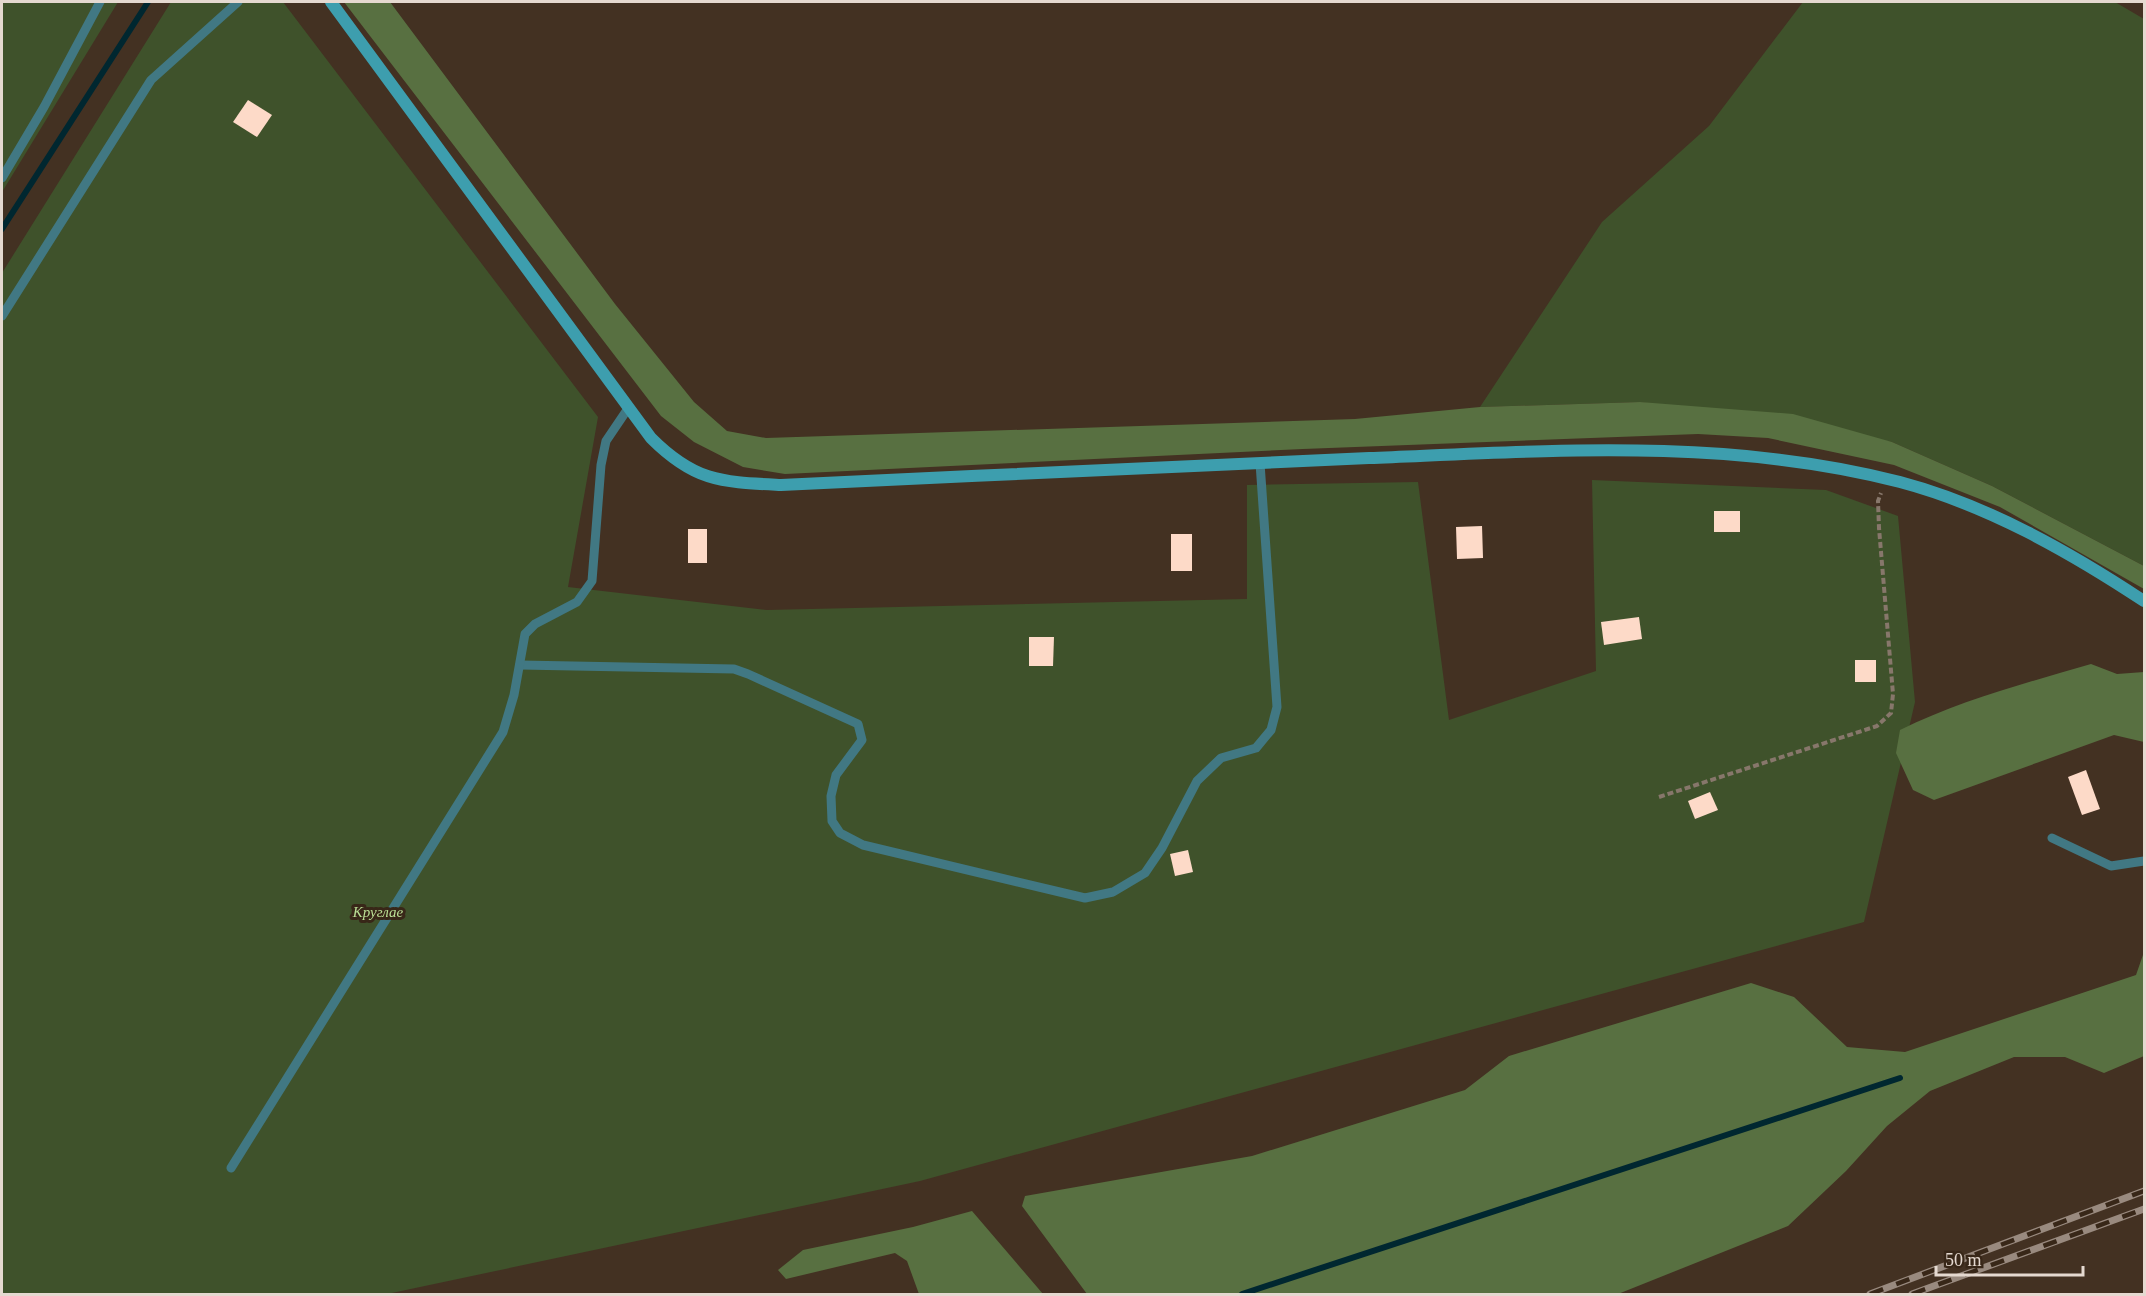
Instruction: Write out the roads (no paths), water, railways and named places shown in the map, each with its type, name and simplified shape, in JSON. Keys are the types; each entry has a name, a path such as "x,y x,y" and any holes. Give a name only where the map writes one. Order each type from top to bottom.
{"street":[{"path":"331,2 651,438 674,460 699,473 728,482 781,484 1573,450 1741,454 1815,464 1886,479 1978,510 2036,537 2096,570 2145,601"}],"lane":[{"path":"2,178 44,107 100,2"},
{"path":"2,316 151,80 238,2"},
{"path":"231,1168 503,732 520,665 525,634 535,624 577,602 592,581 601,465 606,441 629,407"},
{"path":"520,665 734,669 748,674 858,724 862,740 836,775 831,796 832,821 840,833 863,845 1085,898 1113,892 1145,873 1162,848 1197,781 1221,758 1256,748 1271,730 1277,707 1260,463"},
{"path":"2052,838 2111,866 2145,861"}],"waterway":[{"path":"2,229 148,2"},
{"path":"1242,1294 1900,1078"}],"railway":[{"path":"1870,1294 2144,1191"},
{"path":"1912,1294 2144,1209"}],"park label":[{"name":"Круглае","path":"378,912"}]}
